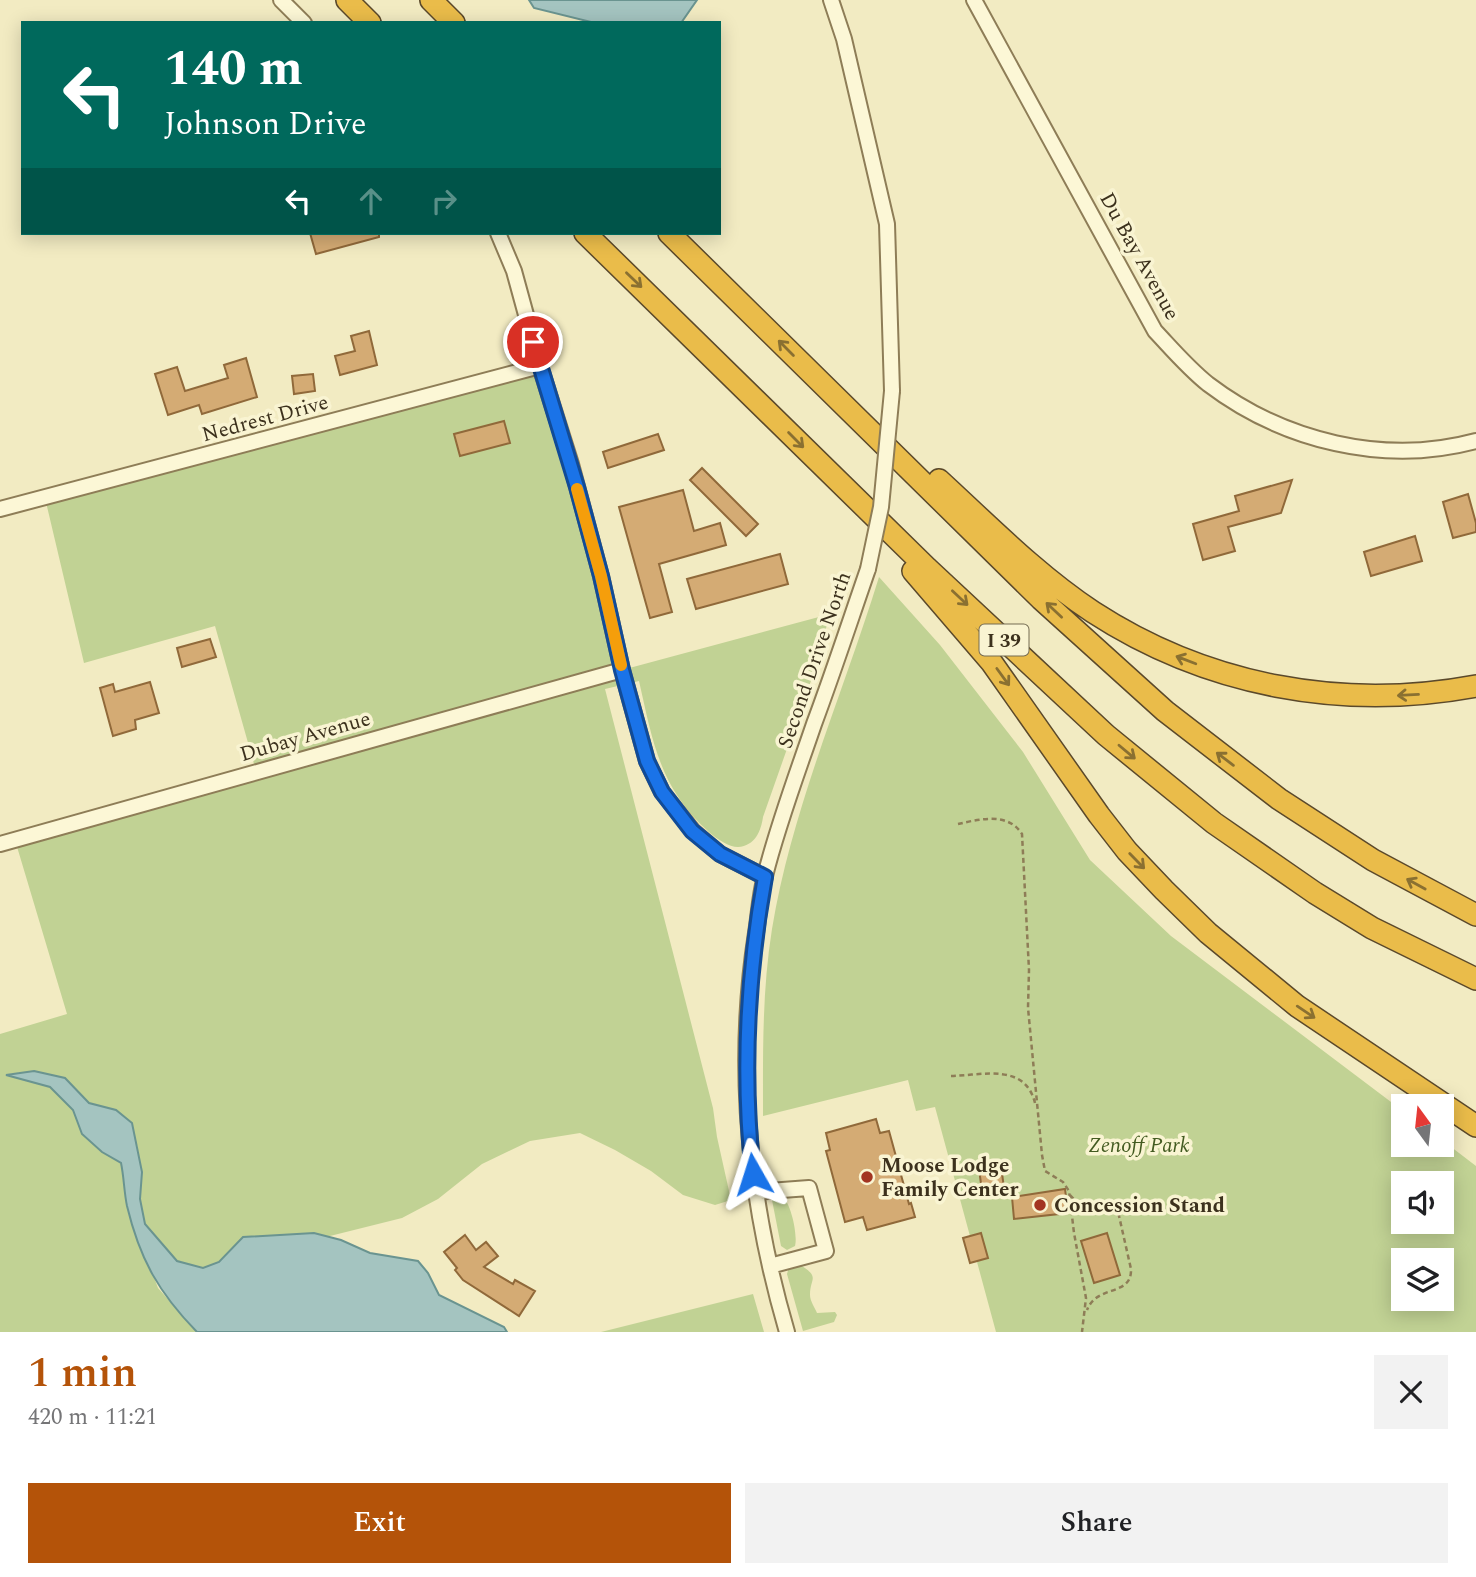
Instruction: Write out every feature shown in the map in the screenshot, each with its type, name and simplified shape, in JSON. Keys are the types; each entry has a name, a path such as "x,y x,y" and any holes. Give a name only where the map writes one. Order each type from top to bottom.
{"highway":[{"path":"347,0 368,21"},
{"path":"431,0 452,21"},
{"name":"I 39","path":"588,235 886,527 1106,735 1214,823 1315,893 1372,928 1476,979"},
{"name":"I 39","path":"671,235 1041,599 1165,712 1279,799 1373,860 1476,915"},
{"path":"881,442 916,459 1045,575 1091,611 1158,649 1231,676 1297,691 1384,696 1418,695 1476,687"},
{"path":"886,527 906,564 992,663 1099,815 1127,851 1164,890 1208,933 1297,1006 1476,1126"}],"street":[{"path":"281,0 302,21"},
{"name":"Second Drive North","path":"787,1332 754,1192 747,1126 747,1021 753,948 765,877 785,807 868,569 881,507 891,391 887,224 844,39 831,0"},
{"name":"Du Bay Avenue","path":"974,0 1155,331 1206,383 1269,421 1325,441 1358,448 1398,451 1432,449 1476,441"},
{"path":"499,235 514,271 577,489 647,761 662,792 692,831 720,854 765,877"},
{"name":"Nedrest Drive","path":"0,509 540,366"},
{"name":"Dubay Avenue","path":"0,844 622,670"},
{"path":"754,1192 809,1188 826,1251 770,1266"}],"path":[{"path":"958,824 997,819 1009,821 1022,834 1030,970 1028,1008 1045,1171 1063,1182 1072,1199 1080,1206 1102,1201 1111,1202 1117,1207 1131,1269 1130,1282 1126,1286 1097,1296 1090,1302 1084,1317"},
{"path":"951,1076 1008,1074 1020,1078 1032,1091 1038,1113"},
{"path":"1069,1191 1086,1298 1082,1332"}],"green space":[{"path":"540,366 622,670 830,614 813,675 761,827 753,841 744,846 731,846 710,833 693,816 669,782 654,745 639,681 605,689 713,1108 731,1200 715,1205 683,1195 651,1171 580,1133 530,1141 482,1164 438,1199 402,1218 326,1237 314,1233 243,1237 219,1262 203,1268 177,1261 145,1224 140,1199 142,1172 137,1145 116,1110 89,1103 65,1078 34,1071 9,1074 50,1086 73,1110 82,1134 102,1152 122,1163 127,1205 158,1288 197,1332 0,1332 0,1034 67,1014 15,840 256,771 215,626 84,663 45,498"},
{"name":"Zenoff Park","path":"879,577 940,645 1023,752 1090,860 1171,936 1391,1102 1391,1157 1454,1157 1454,1149 1476,1166 1476,1332 996,1332 935,1107 916,1111 908,1080 763,1116 766,976 772,929 792,839"},
{"path":"782,1196 791,1212 796,1235 795,1246 787,1250 781,1246 772,1200"},
{"path":"799,1264 812,1275 810,1297 817,1313 835,1312 837,1315 834,1322 803,1331 787,1274 789,1267"},
{"path":"753,1294 764,1332 601,1332"}],"water":[{"path":"529,0 697,0 682,21 587,21 534,8"},
{"path":"34,1071 65,1078 89,1103 116,1110 132,1123 142,1172 140,1199 145,1224 177,1261 203,1268 219,1262 243,1237 314,1233 341,1240 370,1253 418,1261 428,1273 439,1295 504,1327 507,1332 197,1332 162,1289 145,1259 127,1206 121,1163 102,1152 82,1134 73,1110 50,1087 6,1075"}],"building":[{"path":"311,235 379,235 379,237 316,254"},
{"path":"369,331 377,365 340,375 335,356 355,351 351,336"},
{"path":"246,358 257,397 202,414 199,405 168,415 155,374 177,367 185,391 228,378 224,365"},
{"path":"313,374 315,391 294,394 292,376"},
{"path":"504,421 510,443 460,456 454,434"},
{"path":"658,434 664,450 608,468 603,452"},
{"path":"702,468 758,524 746,536 690,480"},
{"path":"1292,480 1281,513 1228,527 1235,551 1203,560 1193,524 1239,511 1235,496"},
{"path":"683,490 694,531 720,523 726,545 659,564 672,612 650,618 619,507"},
{"path":"1468,494 1476,532 1453,538 1443,502"},
{"path":"1415,536 1422,561 1371,576 1364,552"},
{"path":"780,554 788,584 696,609 687,579"},
{"path":"210,639 216,657 182,667 177,648"},
{"path":"150,682 159,713 135,720 136,729 113,736 100,688 113,684 115,692"},
{"name":"Moose Lodge Family Center","path":"876,1119 880,1133 889,1131 915,1217 867,1230 863,1217 845,1222 826,1151 830,1150 826,1133"},
{"path":"1001,1166 1004,1188 982,1191 979,1169"},
{"name":"Concession Stand","path":"1065,1189 1068,1213 1014,1219 1012,1197"},
{"path":"981,1233 988,1258 970,1263 963,1238"},
{"name":"Concession Stand","path":"1107,1233 1120,1275 1094,1283 1081,1241"},
{"path":"465,1235 476,1250 486,1242 498,1256 484,1267 513,1284 515,1280 535,1291 519,1316 463,1280 455,1270 457,1268 444,1252"}],"slow traffic":[{"path":"577,489 601,576 621,665"}],"place":[{"name":"Moose Lodge Family Center","path":"867,1177"},
{"name":"Concession Stand","path":"1040,1205"}],"route":[{"path":"533,342 577,487 647,761 662,792 692,831 720,854 765,877 753,948 747,1021 747,1126 753,1174"}]}
